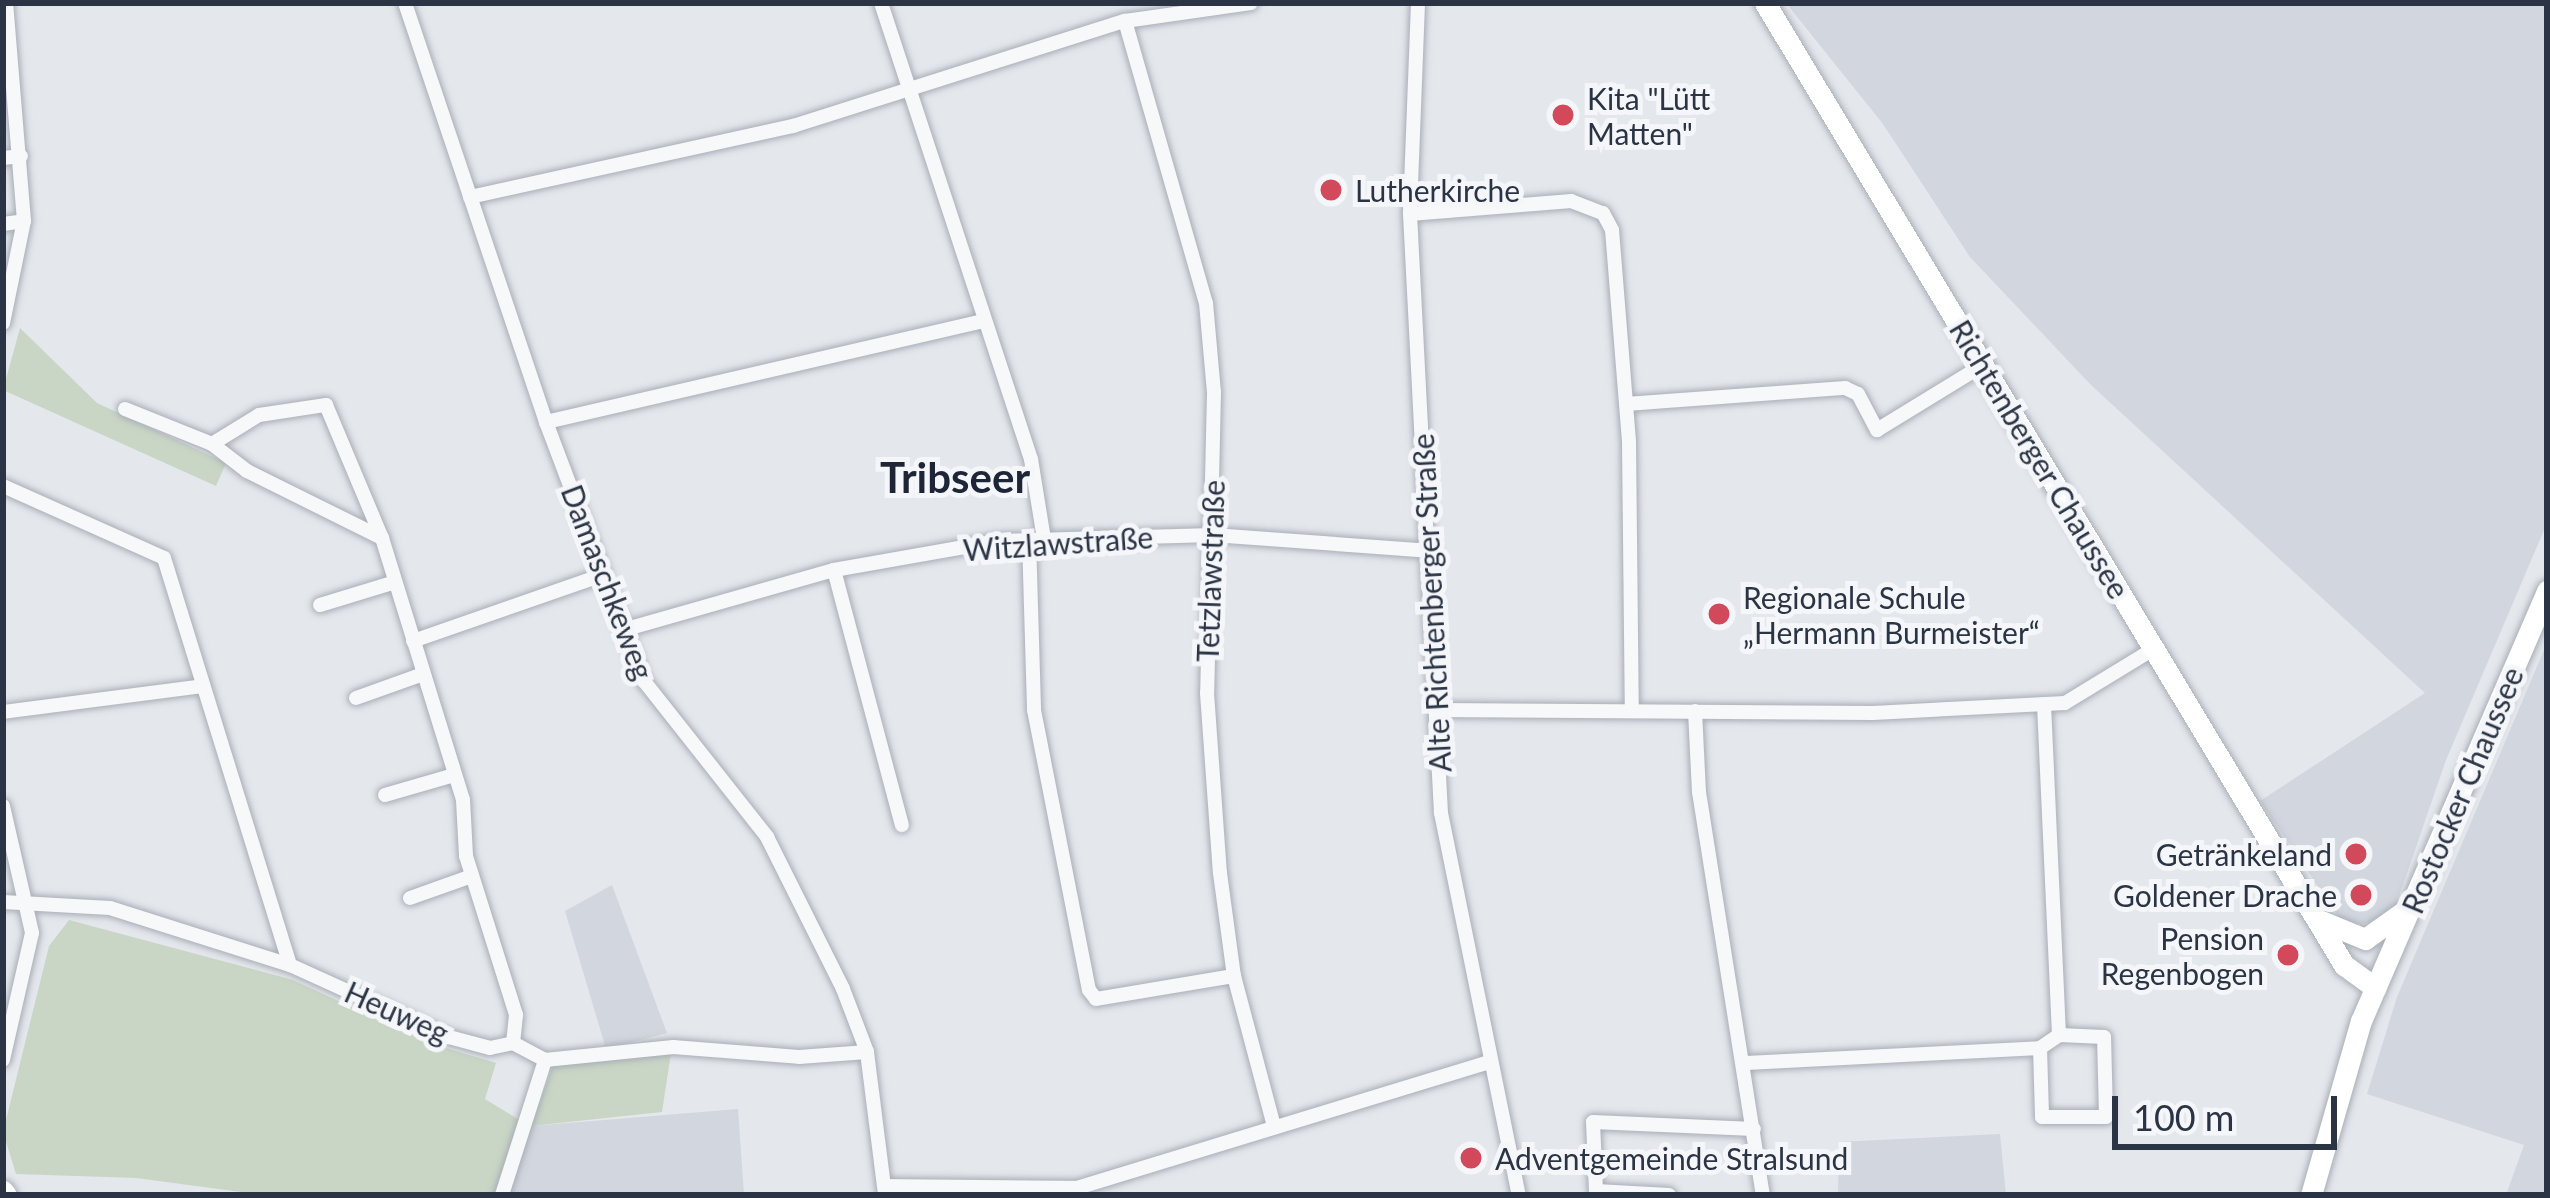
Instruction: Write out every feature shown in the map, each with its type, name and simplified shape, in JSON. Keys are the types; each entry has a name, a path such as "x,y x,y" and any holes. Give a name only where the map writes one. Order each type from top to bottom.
{"street":[{"path":"3,323 24,221 6,3"},
{"name":"Damaschkeweg","path":"405,3 546,422 623,630 667,717 767,837 868,1052 885,1190"},
{"path":"880,3 903,90 1031,460 1036,539 1034,710 1096,999 1234,976"},
{"path":"470,197 793,126 1125,21 1251,3"},
{"name":"Alte Richtenberger Straße","path":"1418,3 1410,214 1441,812 1519,1195"},
{"name":"Richtenberger Chaussee","path":"1765,3 2344,965 2376,988"},
{"name":"Tetzlawstraße","path":"1125,21 1206,303 1213,535 1207,693 1234,976 1274,1126"},
{"path":"3,158 21,155"},
{"path":"1410,214 1571,201 1603,213 1612,230 1626,404 1631,707"},
{"path":"3,224 24,221"},
{"path":"546,422 983,321"},
{"path":"1626,404 1845,388 1858,394 1877,430 1983,365"},
{"path":"212,444 259,416 326,405 382,538 454,775 472,877 516,1015 513,1042"},
{"path":"125,410 212,444 247,471 382,538"},
{"path":"3,486 164,558 290,965"},
{"name":"Witzlawstraße","path":"623,630 834,569 1036,539 1213,535 1431,551"},
{"path":"834,569 902,825"},
{"path":"413,640 603,574"},
{"path":"320,605 395,582"},
{"name":"Rostocker Chaussee","path":"2311,1195 2376,988 2547,591"},
{"path":"1436,710 1631,707 1695,711 2065,703 2155,648"},
{"path":"356,698 423,674"},
{"path":"3,712 203,686"},
{"path":"2044,704 2059,1035"},
{"path":"1695,711 1699,792 1746,1063 1763,1195"},
{"path":"385,795 454,775"},
{"path":"3,806 30,900 28,974 3,1060"},
{"path":"410,898 472,877"},
{"path":"2315,915 2340,935 2365,939 2391,926 2418,896"},
{"name":"Heuweg","path":"3,902 110,908 290,965 461,1041 513,1042 545,1060"},
{"path":"1746,1063 2040,1048 2059,1035 2104,1037 2106,1117 2042,1117 2040,1048"},
{"path":"502,1195 545,1060 673,1047 799,1057 868,1052"},
{"path":"885,1190 1077,1188 1489,1062"},
{"path":"1669,1195 1596,1191 1593,1122 1754,1129"}],"shaded area":[{"path":"1786,3 2547,3 2547,523 2446,760 2396,905 2377,921 2345,926 2260,801 2425,693 2090,384 1970,257 1883,124"},
{"path":"2547,643 2547,1195 2506,1195 2524,1145 2367,1094 2397,997"},
{"path":"612,885 667,1033 606,1049 565,911"},
{"path":"738,1109 744,1195 507,1195 531,1126"},
{"path":"2000,1134 2006,1195 1838,1195 1839,1142"}],"green space":[{"path":"20,328 97,403 226,463 216,486 3,390"},
{"path":"69,920 293,980 429,1043 496,1063 485,1099 521,1121 494,1195 264,1195 136,1178 16,1174 3,1132 49,946"},
{"path":"671,1053 662,1112 531,1126 553,1066"}],"place":[{"name":"Kita \"Lütt Matten\"","path":"1563,115"},
{"name":"Lutherkirche","path":"1331,190"},
{"name":"Regionale Schule „Hermann Burmeister“","path":"1719,614"},
{"name":"Getränkeland","path":"2356,854"},
{"name":"Goldener Drache","path":"2361,895"},
{"name":"Pension Regenbogen","path":"2288,955"},
{"name":"Adventgemeinde Stralsund","path":"1471,1158"}],"district":[{"name":"Tribseer","path":"955,477"}]}
